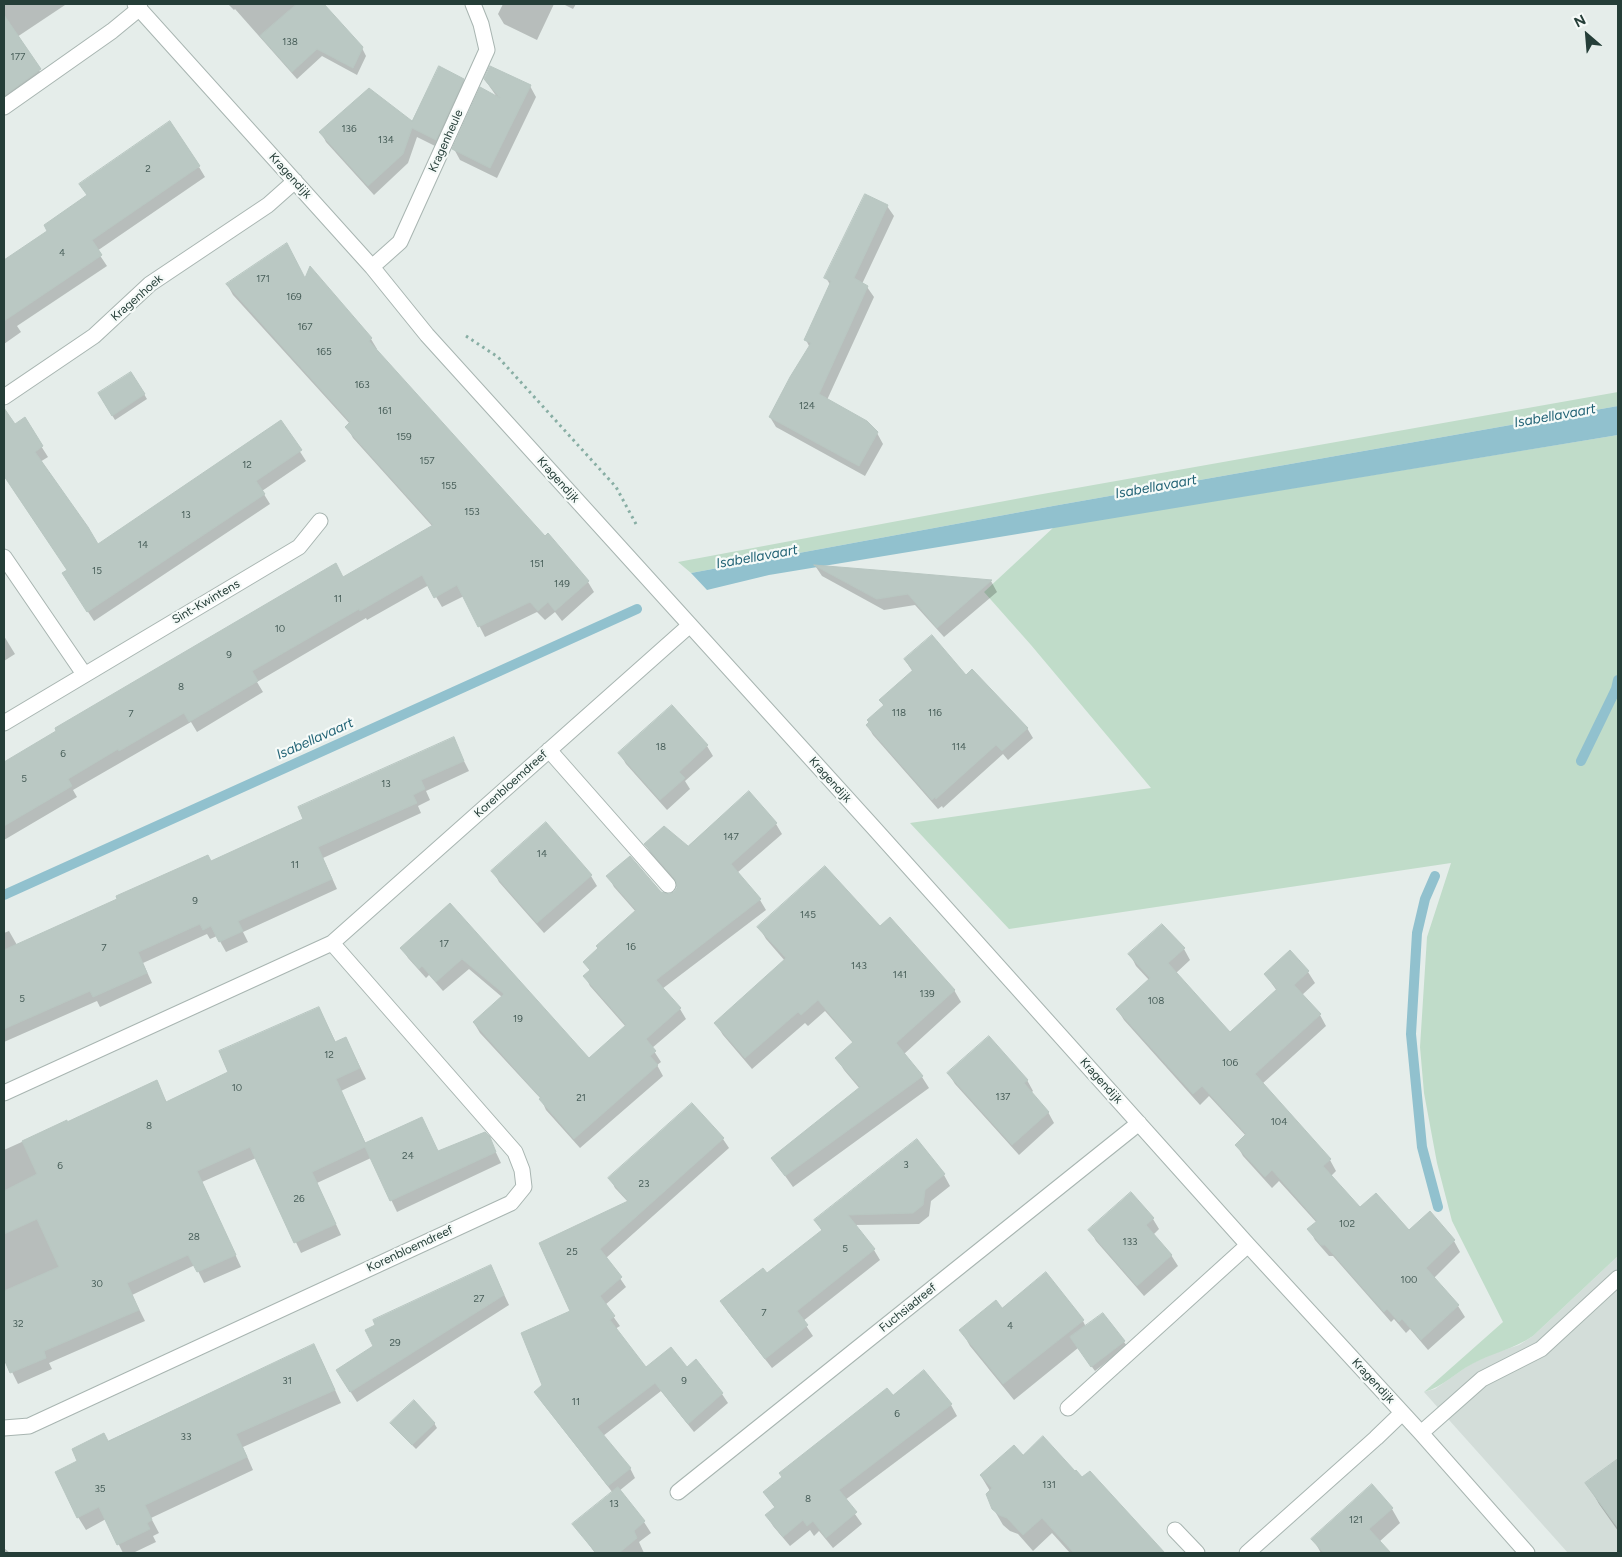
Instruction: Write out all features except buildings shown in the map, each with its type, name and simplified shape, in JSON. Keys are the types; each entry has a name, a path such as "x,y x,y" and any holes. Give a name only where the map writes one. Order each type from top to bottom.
{"street":[{"name":"Kragenheule","path":"372,267 400,242 487,50 482,24 472,4"},
{"name":"Kragendijk","path":"137,6 372,267 427,336 1248,1245 1402,1412 1527,1553"},
{"path":"4,107 112,31 137,6"},
{"name":"Kragenhoek","path":"4,397 94,336 150,284 268,205 295,181"},
{"name":"Sint-Kwintens","path":"4,723 299,547 320,521"},
{"path":"4,557 84,674"},
{"name":"Korenbloemdreef","path":"4,1093 332,943 690,625"},
{"path":"549,750 668,885"},
{"name":"Korenbloemdreef","path":"4,1428 29,1426 511,1203 524,1187 522,1170 516,1152 332,943"},
{"name":"Fuchsiadreef","path":"678,1492 1139,1124"},
{"path":"1068,1408 1248,1245"},
{"path":"1420,1432 1482,1379 1542,1349 1618,1278"},
{"path":"1247,1553 1376,1438 1402,1412"},
{"path":"1175,1530 1197,1553"}],"shaded area":[{"path":"1618,1256 1618,1553 1568,1553 1424,1392 1435,1389 1469,1365 1492,1354 1519,1345 1533,1336"}],"green space":[{"path":"1618,392 1618,406 1053,506 691,573 678,562 1037,495"},
{"path":"1618,435 1618,1256 1533,1336 1472,1364 1437,1387 1424,1392 1503,1322 1452,1221 1437,1163 1424,1093 1420,1047 1427,937 1451,863 1009,929 910,823 1151,788 984,592 1054,527"}],"water":[{"path":"1618,406 1618,435 769,575 707,590 691,573 1053,506"}],"waterway":[{"name":"Isabellavaart","path":"4,895 637,609"},
{"path":"1581,761 1616,689 1618,680"},
{"path":"1435,876 1425,899 1417,933 1411,1034 1422,1147 1438,1207"}]}
